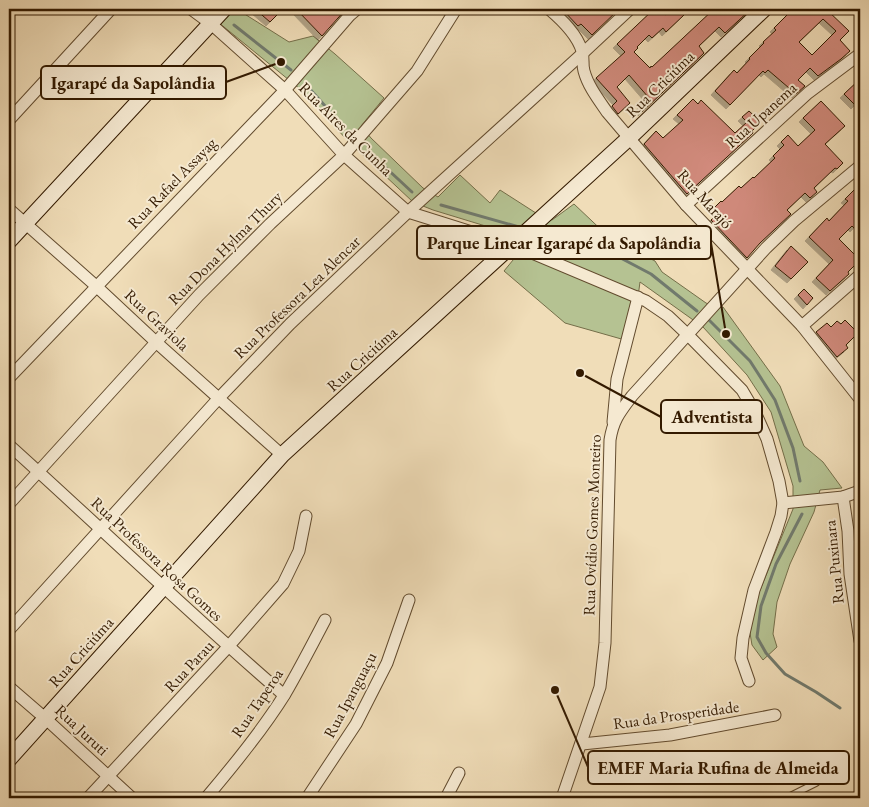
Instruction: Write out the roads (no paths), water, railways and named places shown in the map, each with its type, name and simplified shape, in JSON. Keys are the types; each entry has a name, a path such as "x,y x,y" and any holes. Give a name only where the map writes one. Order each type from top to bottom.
{"street":[{"path":"9,120 111,9"},
{"name":"Rua Aires da Cunha","path":"191,9 210,23 285,90 344,155 408,212 513,244 646,300 668,316 742,390 755,412 767,439 783,502 776,532 754,590 742,638 741,658 749,681"},
{"path":"9,241 224,9"},
{"name":"Rua Rafael Assayag","path":"9,378 285,90 357,9"},
{"name":"Rua Dona Hylma Thury","path":"9,504 199,295 263,230 344,155 416,71 456,9"},
{"name":"Rua Marajó","path":"549,9 562,19 577,40 583,53 582,63 591,88 598,100 628,138 686,205 802,326 858,392"},
{"name":"Rua Professora Lea Alencar","path":"9,630 218,398 290,324 408,212 630,9"},
{"name":"Rua Criciúma","path":"9,759 282,455 628,138 764,9"},
{"name":"Rua Upanema","path":"686,205 808,93 860,54"},
{"name":"Rua Ovídio Gomes Monteiro","path":"562,798 600,687 605,643 610,440 612,427 632,396 747,268 794,221 860,166"},
{"name":"Rua Graviola","path":"9,208 282,455"},
{"path":"802,326 860,276"},
{"path":"612,427 617,379 638,297"},
{"name":"Rua Professora Rosa Gomes","path":"9,445 163,588 284,695"},
{"name":"Rua Puxinara","path":"860,490 843,497 860,641"},
{"path":"783,502 843,497"},
{"name":"Rua Parau","path":"88,798 228,647 283,584 299,551 306,516"},
{"name":"Rua Ipanguaçu","path":"308,798 356,724 387,663 409,600"},
{"name":"Rua Taperoa","path":"206,798 251,742 284,695 324,620"},
{"name":"Rua Juruti","path":"9,687 132,798"},
{"name":"Rua da Prosperidade","path":"582,744 670,735 775,715"},
{"path":"446,798 459,773"}],"lane":[{"path":"786,798 816,783"}],"waterway":[{"path":"234,25 291,70"},
{"path":"308,87 344,127"},
{"path":"370,153 412,192"},
{"path":"441,205 519,227"},
{"path":"544,236 585,249 613,254 651,274 697,311"},
{"path":"709,320 750,361 775,400 793,448 800,481"},
{"path":"802,514 776,564 761,606 757,637 766,653 785,674 840,708"}],"place":[{"name":"Igarapé da Sapolândia","path":"281,62"},
{"name":"Parque Linear Igarapé da Sapolândia","path":"726,334"},
{"name":"Adventista","path":"580,373"},
{"name":"EMEF Maria Rufina de Almeida","path":"555,690"}]}
